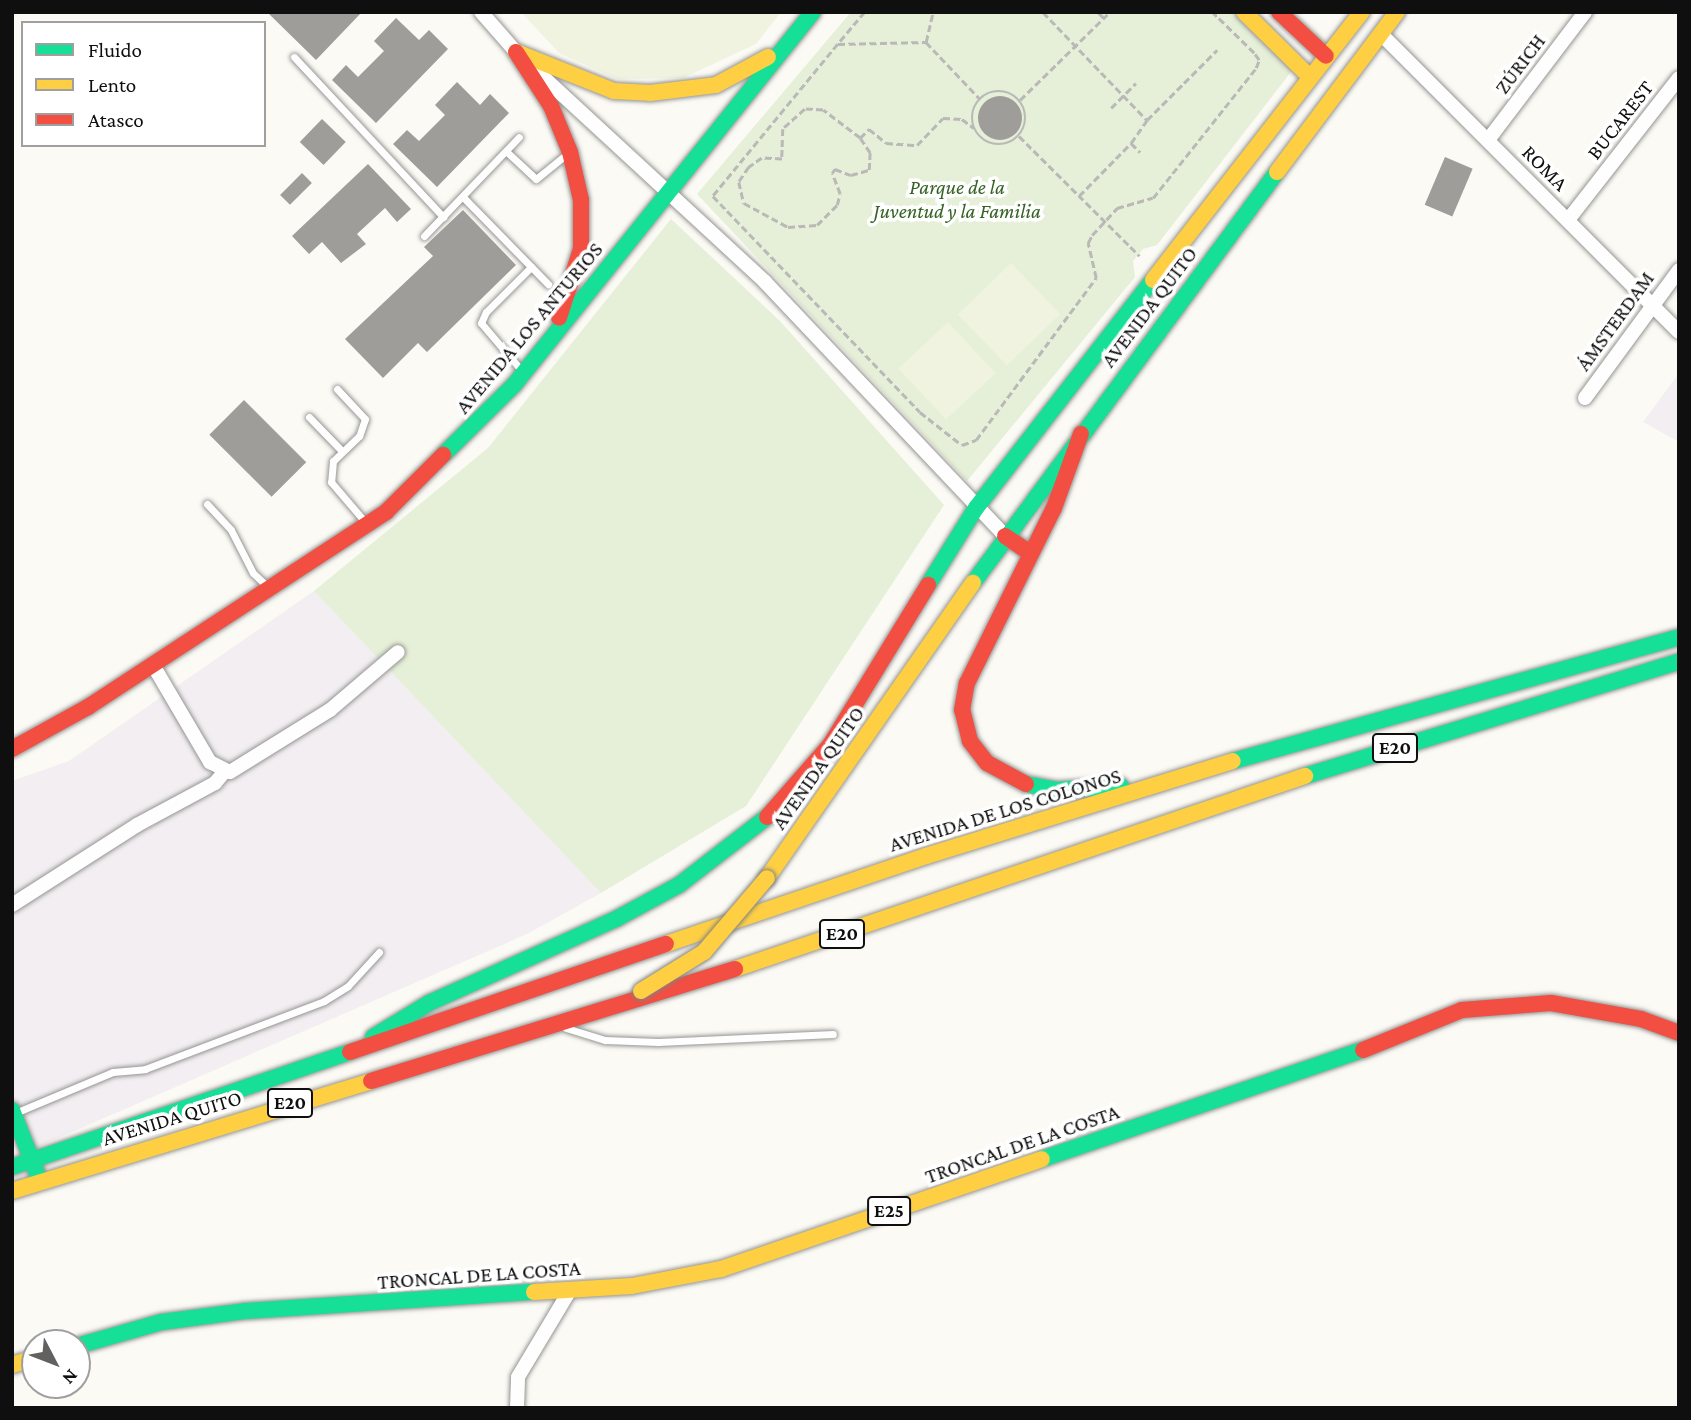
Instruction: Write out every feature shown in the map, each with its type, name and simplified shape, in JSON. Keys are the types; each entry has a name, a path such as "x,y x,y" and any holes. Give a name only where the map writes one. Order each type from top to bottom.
{"main road":[{"name":"AVENIDA LOS ANTURIOS","path":"12,749 153,665 367,524 462,440 545,347 813,12"},
{"path":"1244,12 1309,76"},
{"path":"1279,12 1326,56"},
{"name":"AVENIDA QUITO","path":"12,1167 352,1050 429,1003 627,913 679,885 756,828 830,745 976,508 1112,337 1309,76 1362,12"},
{"name":"AVENIDA QUITO","path":"12,1191 560,1021 641,991 704,952 767,878 1005,536 1397,12"},
{"path":"516,52 614,90 650,93 716,85 787,45"},
{"path":"516,52 551,106 570,152 581,200 581,249 568,298 545,347"},
{"path":"1080,434 1054,508 967,683 962,710 970,741 986,763 1021,783 1056,790 1115,787 1199,771"},
{"path":"1005,536 1030,553"},
{"name":"AVENIDA DE LOS COLONOS","path":"352,1050 914,860 1199,771 1679,637"},
{"name":"E20","path":"560,1021 787,953 1213,804 1679,662"},
{"name":"TRONCAL DE LA COSTA","path":"91,1342 162,1322 246,1311 632,1286 721,1269 1371,1047 1462,1010 1551,1003 1641,1019 1679,1034"},
{"path":"13,1112 19,1138 33,1160 40,1181"}],"street":[{"path":"481,12 516,52 669,190 765,282 1005,536"},
{"name":"ZÚRICH","path":"1488,140 1585,12"},
{"name":"ROMA","path":"1381,34 1679,332"},
{"name":"BUCAREST","path":"1568,220 1679,78"},
{"name":"ÁMSTERDAM","path":"1585,398 1679,270"},
{"path":"153,665 210,762 225,771 236,771 284,743 398,652"},
{"path":"12,905 137,825 215,783 225,771"},
{"path":"517,1408 518,1377 570,1290"}],"lane":[{"path":"294,57 443,217"},
{"path":"424,236 508,153 519,137"},
{"path":"508,153 536,179 570,152"},
{"path":"463,197 548,284"},
{"path":"523,373 481,323 486,312 531,267"},
{"path":"337,389 365,419 359,436 332,463 331,482 367,524"},
{"path":"309,417 342,451"},
{"path":"207,504 231,530 253,573 270,588"},
{"path":"13,1112 113,1072 145,1069 324,1001 348,986 379,952"},
{"path":"560,1021 579,1034 618,1041 833,1034"}],"path":[{"path":"865,12 713,196 950,439 962,445 976,440 1096,278 1088,243 1105,220 1117,208 1153,198 1256,68 1259,60 1212,12"},
{"path":"926,42 933,12"},
{"path":"1044,12 1147,120"},
{"path":"1098,12 1104,18"},
{"path":"1020,100 1110,12"},
{"path":"838,44 926,42 981,99"},
{"path":"1079,196 1131,143 1147,120 1217,50"},
{"path":"1111,108 1136,83"},
{"path":"860,138 869,129 886,143 917,145 943,118 962,119 974,128 986,143 997,146 1019,136 1027,116 1020,100 1003,91 981,99 973,111 974,128"},
{"path":"805,109 823,110 860,138 870,153 869,170 851,175 835,169 832,173 840,194 837,205 817,225 788,227 744,203 739,182 744,174 755,161 782,159 783,129 805,109"},
{"path":"1019,136 1140,256"},
{"path":"1131,143 1140,152"}],"shaded area":[{"path":"1679,373 1679,442 1643,422"},
{"path":"314,591 601,893 527,934 33,1149 12,1101 12,781 69,761"}],"green space":[{"path":"521,12 781,12 756,44 683,78 617,79 559,53"},
{"name":"Parque de la Juventud y la Familia","path":"851,12 1233,12 1294,68 1157,245 1143,249 1133,261 1135,277 967,481 697,194"},
{"path":"671,219 780,321 944,505 746,806 601,893 314,591 488,448"},
{"path":"1011,263 1060,314 1007,365 958,314"},
{"path":"948,322 996,373 946,420 898,368"}],"building":[{"path":"267,12 362,12 316,60"},
{"path":"396,18 419,40 429,30 448,49 376,123 332,80 346,65 358,77 384,51 374,41"},
{"path":"457,82 480,105 490,94 509,113 437,187 393,144 407,130 419,141 445,115 435,105"},
{"path":"1000,96 1009,97 1016,102 1021,109 1021,127 1016,134 1009,139 1000,140 991,139 984,134 979,127 978,118 979,109 984,102 991,97"},
{"path":"322,119 346,142 324,165 300,142"},
{"path":"1445,157 1473,169 1452,217 1425,205"},
{"path":"368,164 411,209 397,222 385,208 357,234 366,244 341,263 322,242 309,254 292,236"},
{"path":"302,173 312,183 290,205 280,195"},
{"path":"463,210 516,265 427,352 418,343 383,378 345,339 433,256 424,247"},
{"path":"244,400 306,462 272,497 209,435"}],"traffic: fast":[{"path":"443,455 514,385 813,12"},
{"path":"973,583 1277,172"},
{"path":"928,585 976,508 1153,280"},
{"path":"1233,761 1679,637"},
{"path":"1305,776 1679,662"},
{"path":"1026,784 1056,790 1121,786"},
{"path":"373,1037 429,1003 616,919 679,885 767,817"},
{"path":"1042,1159 1363,1050"},
{"path":"12,1167 350,1052"},
{"path":"12,1110 37,1173"},
{"path":"91,1342 162,1322 246,1311 534,1292"}],"traffic: slow":[{"path":"1244,12 1309,76"},
{"path":"1153,280 1362,12"},
{"path":"1277,172 1397,12"},
{"path":"516,52 614,91 650,93 716,85 768,57"},
{"path":"767,878 973,583"},
{"path":"666,944 926,856 1233,761"},
{"path":"735,969 1305,776"},
{"path":"641,991 704,952 767,878"},
{"path":"12,1191 371,1081"},
{"path":"534,1292 632,1286 721,1269 1042,1159"},
{"path":"12,1365 21,1362"}],"traffic: jam":[{"path":"1279,12 1326,56"},
{"path":"516,52 551,106 570,152 581,200 581,249 559,318"},
{"path":"1026,784 987,763 970,741 962,710 967,683 1054,508 1081,434"},
{"path":"12,749 88,707 386,512 443,455"},
{"path":"1005,536 1030,553"},
{"path":"767,817 830,745 928,585"},
{"path":"350,1052 666,944"},
{"path":"371,1081 735,969"},
{"path":"1363,1050 1462,1010 1551,1003 1641,1019 1679,1033"}]}
